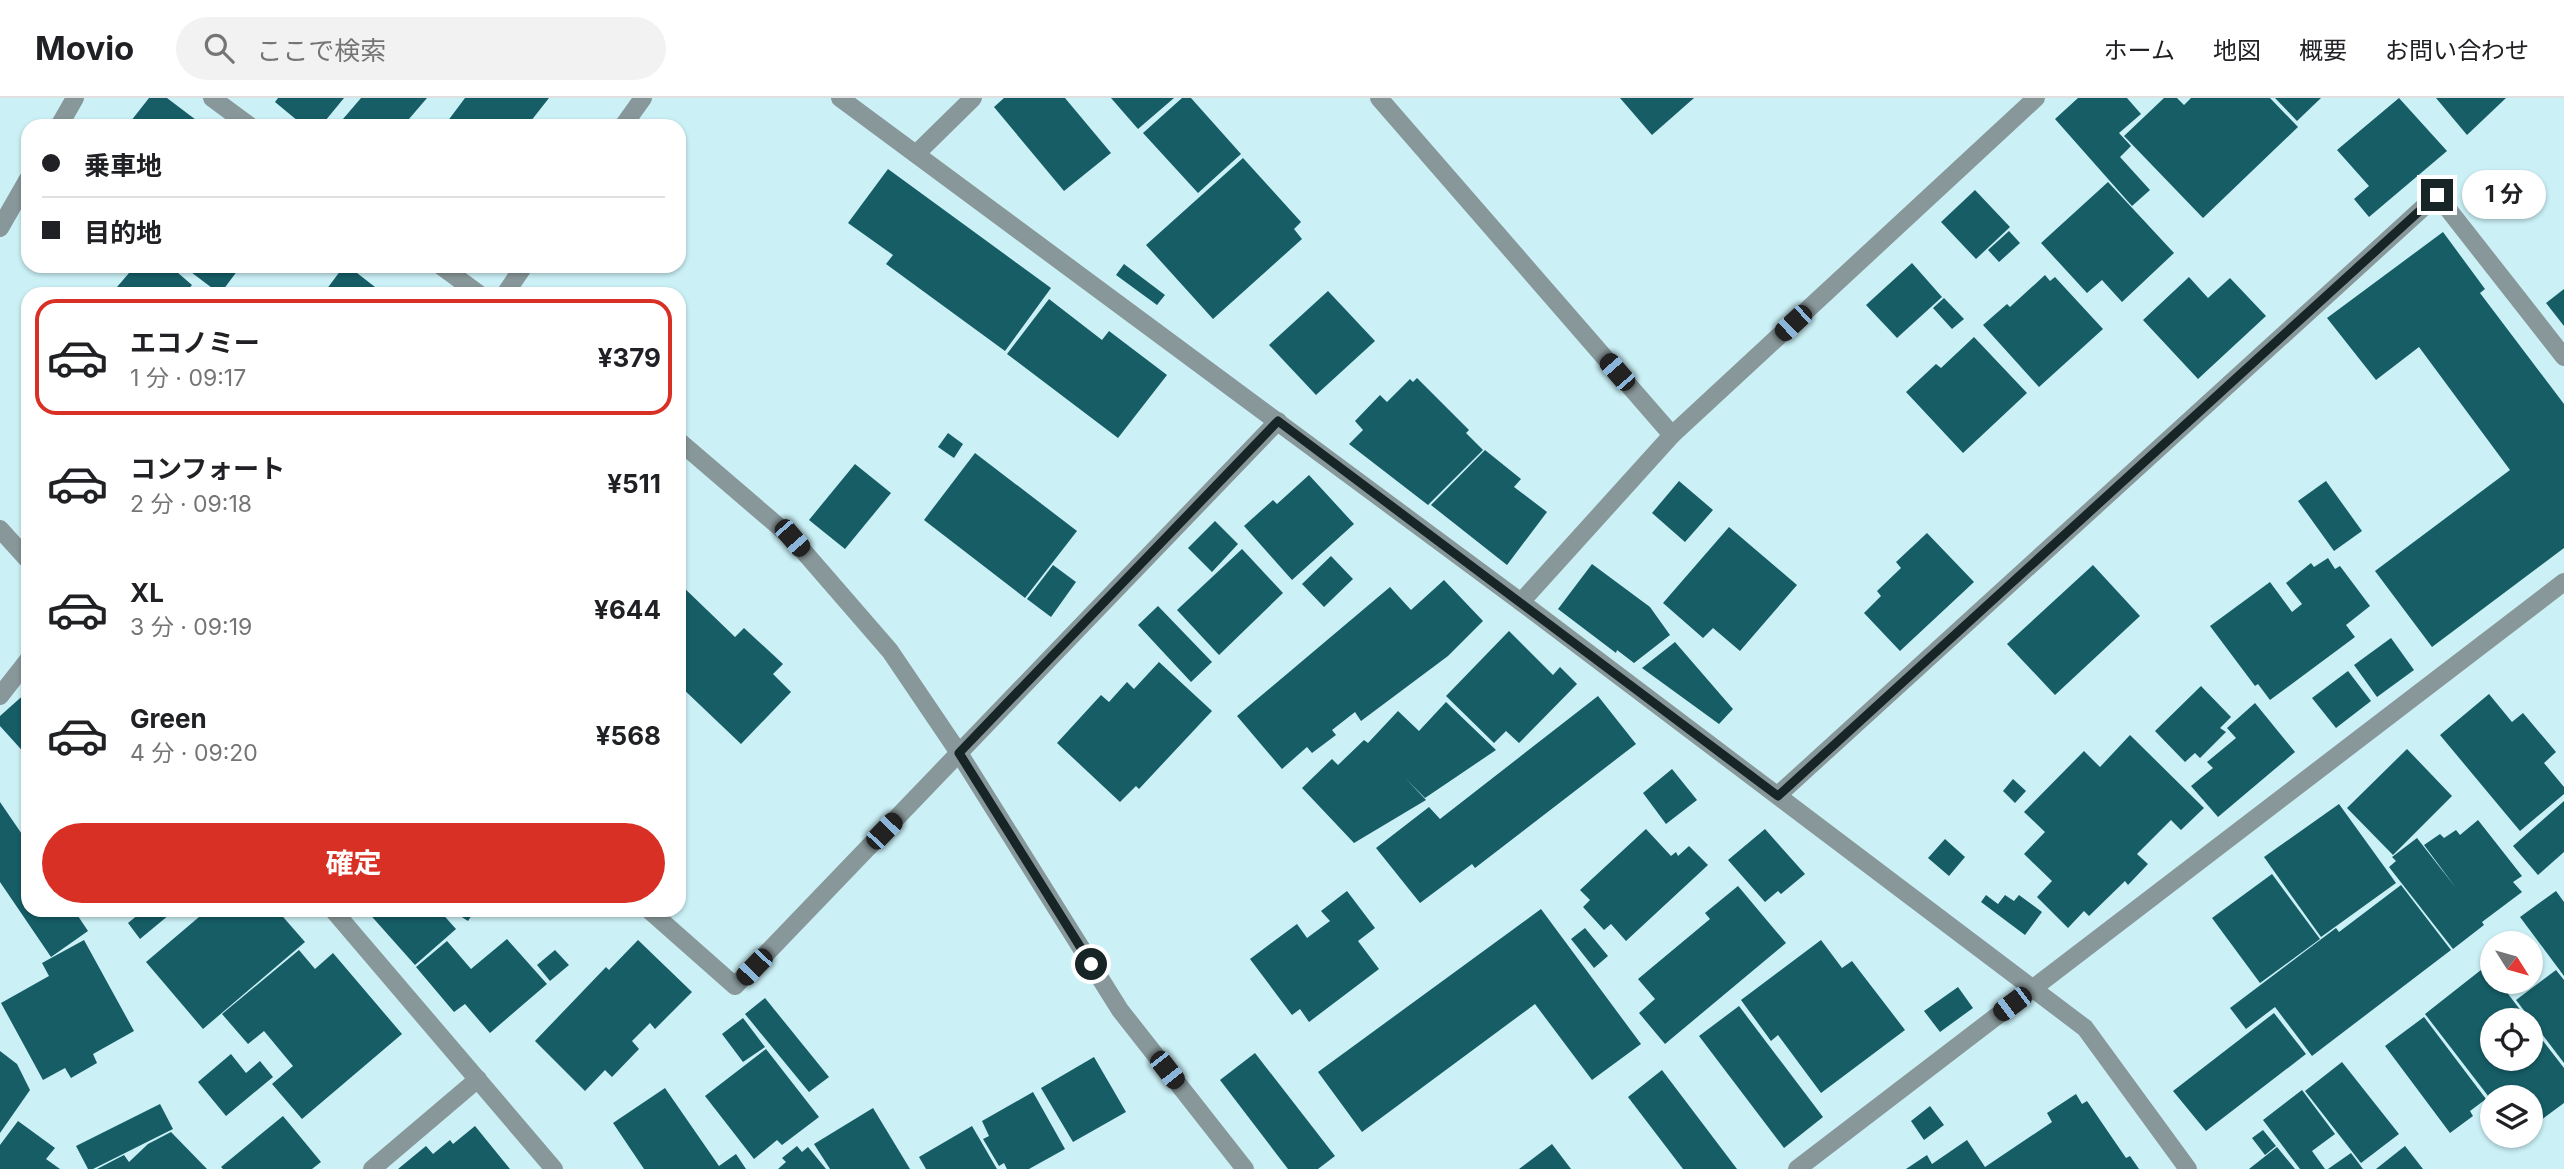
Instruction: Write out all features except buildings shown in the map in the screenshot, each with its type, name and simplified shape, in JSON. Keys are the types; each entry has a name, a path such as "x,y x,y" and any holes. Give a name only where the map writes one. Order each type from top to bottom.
{"street":[{"path":"63,119 75,98"},
{"path":"212,98 240,119"},
{"path":"629,119 643,98"},
{"path":"841,98 1521,602 2085,1028 2188,1169"},
{"path":"916,154 973,98"},
{"path":"1379,98 1672,435"},
{"path":"1521,602 1672,435 2036,98"},
{"path":"0,228 21,191"},
{"path":"1778,796 2437,195 2564,357"},
{"path":"450,273 470,287"},
{"path":"657,917 735,986 1278,421"},
{"path":"686,447 792,538 890,651 959,753 1120,1010 1245,1169"},
{"path":"0,529 21,552"},
{"path":"1797,1169 2564,582"},
{"path":"0,696 21,669"},
{"path":"339,917 554,1169"},
{"path":"372,1169 478,1079"}],"route":[{"path":"1091,964 959,753 1278,421 1778,796 2437,195"}]}
